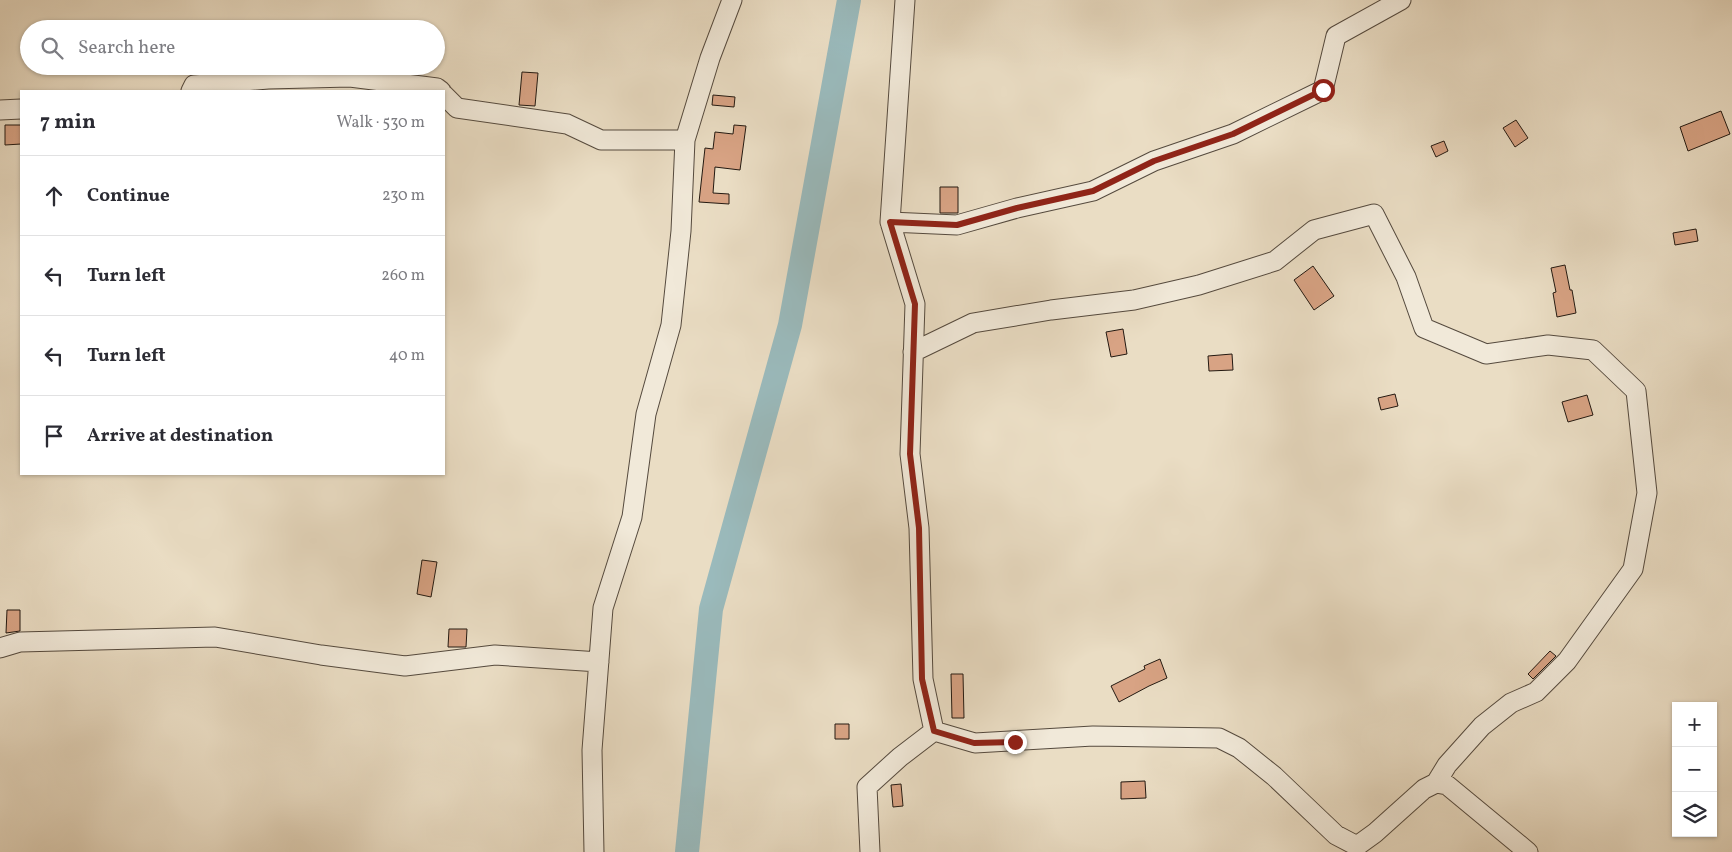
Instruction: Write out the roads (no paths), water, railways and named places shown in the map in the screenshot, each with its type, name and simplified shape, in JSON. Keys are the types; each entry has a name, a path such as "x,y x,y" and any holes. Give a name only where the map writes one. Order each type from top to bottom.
{"street":[{"path":"594,852 592,750 604,608 632,517 646,414 670,325 681,231 685,140 710,58 732,0"},
{"path":"906,0 890,222 915,304 910,454 919,528 922,679 934,731"},
{"path":"890,222 957,225 1017,208 1093,191 1154,161 1233,134 1323,90 1336,36 1401,0"},
{"path":"192,90 194,85 268,79 350,77 438,88 439,90"},
{"path":"445,96 457,108 567,124 601,140 685,140"},
{"path":"0,110 20,109"},
{"path":"913,352 972,323 1051,310 1134,300 1199,285 1276,261 1314,230 1374,214 1406,277 1424,328 1486,354 1548,345 1594,350 1636,391 1647,493 1633,569 1567,661 1536,692 1511,702 1482,726 1447,765 1436,783 1424,789 1359,849 1336,836 1274,776 1239,748 1219,738 1093,736 974,743 934,731"},
{"path":"0,648 20,642 215,637 321,655 405,666 495,655 599,662"},
{"path":"870,852 867,787 900,757 934,731"},
{"path":"1436,783 1447,785 1528,852"}],"waterway":[{"path":"687,852 711,609 790,325 849,0"}]}
